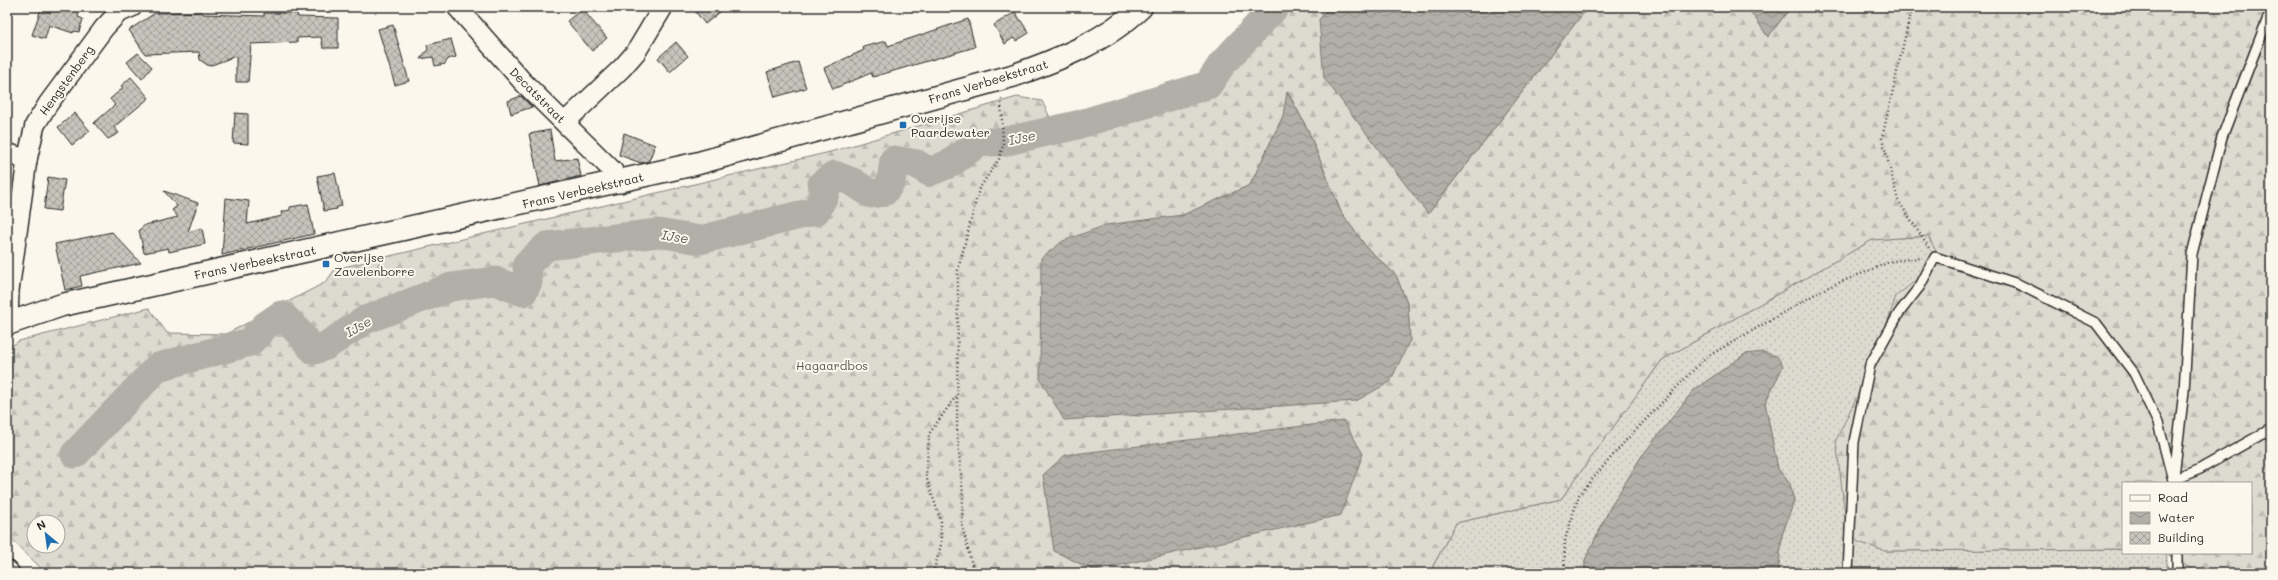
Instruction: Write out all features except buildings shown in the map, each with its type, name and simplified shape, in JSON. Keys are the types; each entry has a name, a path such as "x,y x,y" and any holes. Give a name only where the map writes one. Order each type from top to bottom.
{"main road":[{"name":"Frans Verbeekstraat","path":"7,324 62,305 620,182 695,164 1012,76 1046,64 1078,49 1130,18 1141,7"}],"street":[{"path":"108,15 118,14 132,7"},
{"name":"Decatstraat","path":"457,7 523,82 613,171 620,182"},
{"path":"565,122 631,57 663,7"},
{"name":"Hengstenberg","path":"7,324 8,291 31,138 38,120 108,15"},
{"path":"7,153 27,160"}],"lane":[{"path":"2174,481 2184,390 2192,254 2222,137 2271,10"},
{"path":"1848,573 1854,442 1870,365 1899,313 1920,286 1935,257 2018,284 2096,323 2134,373 2158,423 2174,481"},
{"path":"2174,481 2271,429"},
{"path":"2177,554 2178,573"}],"path":[{"path":"1564,573 1565,540 1579,495 1627,439 1705,358 1824,289 1892,261 1935,257 1898,200 1882,138 1910,15 1916,7"},
{"path":"974,573 962,525 963,495 957,431 958,270 979,189 999,159 1003,146 1004,135 1000,94"},
{"path":"933,573 940,545 941,522 926,476 929,434 957,395"}],"green space":[{"name":"Hagaardbos","path":"1275,7 1329,7 1319,20 1428,214 1588,7 1748,7 1768,37 1791,7 2271,7 2271,573 2198,573 2167,554 2252,554 2252,482 2122,482 2122,549 1885,551 1858,542 1846,523 1836,440 1876,357 1896,296 1941,261 1928,236 1872,240 1662,360 1561,499 1456,523 1433,566 1434,573 46,573 26,554 66,554 66,514 26,514 26,554 7,535 7,349 19,341 149,308 167,333 226,334 326,282 335,269 830,152 1017,97 1042,101 1056,130 1208,85 1222,64","holes":["1288,92 1308,130 1341,212 1367,248 1396,275 1408,306 1410,340 1106,226 1183,215 1250,185 1283,116"]},
{"path":"1928,236 1941,260 1885,551 2122,549 2122,554 2165,554 2169,573 1778,573 1782,535 1794,501 1790,484 1778,469 1765,403 1783,366 1745,354 1694,390 1641,457 1610,508 1585,560 1585,573 1434,573 1433,566 1456,523 1561,499 1662,360 1872,240"}],"water":[{"path":"1329,7 1588,7 1428,214 1324,78 1319,20"},
{"path":"1748,7 1791,7 1768,37"},
{"path":"1287,92 1308,130 1341,212 1367,248 1396,275 1408,306 1410,340 1390,382 1356,401 1064,420 1040,379 1041,258 1063,241 1106,225 1183,215 1250,185 1283,116"},
{"path":"1763,352 1777,356 1783,366 1765,403 1778,469 1790,484 1794,501 1782,535 1778,573 1585,573 1585,560 1610,508 1641,457 1694,390 1745,354"},
{"path":"1344,421 1363,454 1341,515 1095,571 1054,551 1043,475 1065,455"}],"waterway":[{"name":"IJse","path":"75,454 158,367 250,342 265,326 281,315 294,327 314,350 326,346 365,320 451,287 495,281 523,292 528,282 527,264 547,246 658,233 700,240 816,211 825,194 822,184 834,175 853,182 871,194 884,192 891,182 894,160 917,164 929,172 951,163 978,143 1007,141 1077,125 1208,85 1222,64 1275,7"}],"place":[{"name":"Overijse Paardewater","path":"903,125"},
{"name":"Overijse Zavelenborre","path":"326,264"}]}
